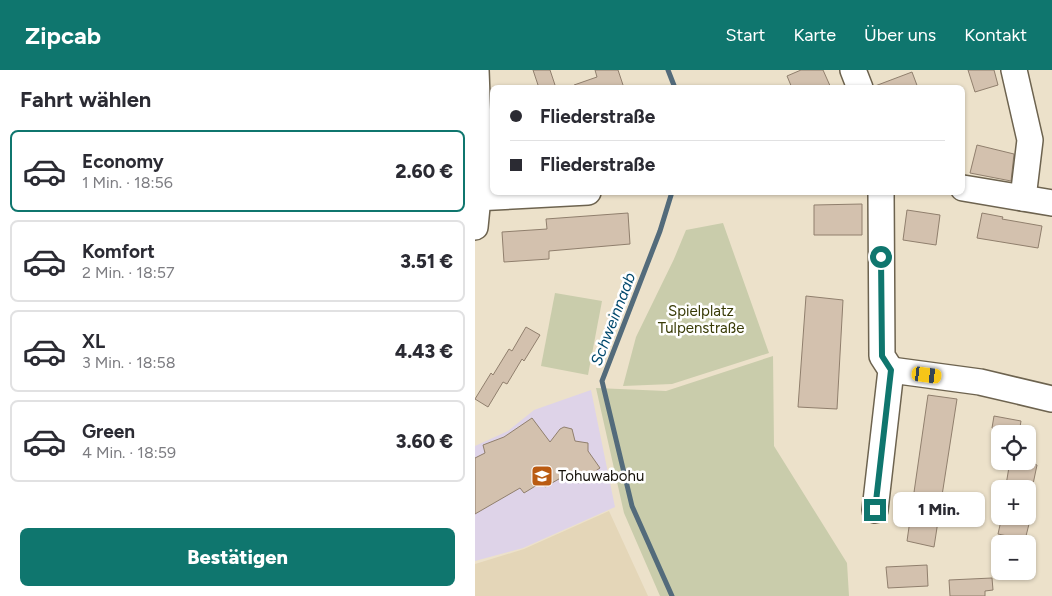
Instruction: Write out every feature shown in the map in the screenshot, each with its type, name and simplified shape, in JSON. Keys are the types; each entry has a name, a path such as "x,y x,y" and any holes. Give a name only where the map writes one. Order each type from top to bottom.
{"street":[{"path":"475,227 480,177 477,70"},
{"path":"853,70 859,85"},
{"path":"1013,70 1031,140 1023,198"},
{"path":"965,188 1052,203"},
{"path":"477,198 532,195"},
{"path":"875,510 891,370 882,356 881,195"},
{"path":"891,370 980,382 1052,399"}],"shaded area":[{"name":"Tohuwabohu","path":"591,390 615,507 523,548 475,561 475,446 508,431 534,410"},
{"path":"609,511 648,596 475,596 475,564 524,549"}],"green space":[{"name":"Spielplatz Tulpenstraße","path":"723,223 769,353 672,384 623,386 636,337 686,230"},
{"path":"555,293 602,301 588,375 541,366"},
{"path":"773,356 774,446 847,563 849,596 660,596 624,513 596,388 666,391"}],"building":[{"path":"533,70 550,70 555,85 538,85"},
{"path":"595,70 618,70 623,85 574,85 597,77"},
{"path":"801,70 823,70 830,85 791,85 787,76"},
{"path":"968,70 994,70 998,85 975,92"},
{"path":"912,72 917,85 878,85"},
{"path":"977,145 1014,154 1011,181 970,173"},
{"path":"862,204 862,235 814,235 814,205"},
{"path":"907,210 940,215 936,245 903,240"},
{"path":"628,213 630,244 549,251 549,259 504,262 502,232 547,229 546,219"},
{"path":"982,213 1003,217 1002,219 1042,226 1038,248 977,238"},
{"path":"806,296 843,300 837,409 798,407"},
{"path":"526,327 540,335 524,361 522,359 507,384 503,382 488,407 475,399 509,349 512,351"},
{"path":"928,395 957,399 934,547 907,541"},
{"path":"994,416 1021,421 1020,425 992,425"},
{"path":"532,418 550,442 560,429 564,427 572,429 575,441 588,443 588,451 600,468 578,483 571,472 545,487 542,482 524,493 520,488 475,514 475,458 485,453 483,445 504,437"},
{"path":"1008,470 1036,470 1034,480 1007,480"},
{"path":"1000,525 1029,525 1026,535 998,534"},
{"path":"927,565 928,586 888,588 886,567"},
{"path":"991,578 993,590 985,591 985,596 950,596 949,580"}],"waterway":[{"name":"Schweinnaab","path":"668,70 674,85"},
{"name":"Schweinnaab","path":"671,195 660,231 602,381 632,506 672,596"}],"place":[{"name":"Tohuwabohu","path":"542,476"}],"route":[{"path":"875,510 891,370 882,356 881,257"}]}
